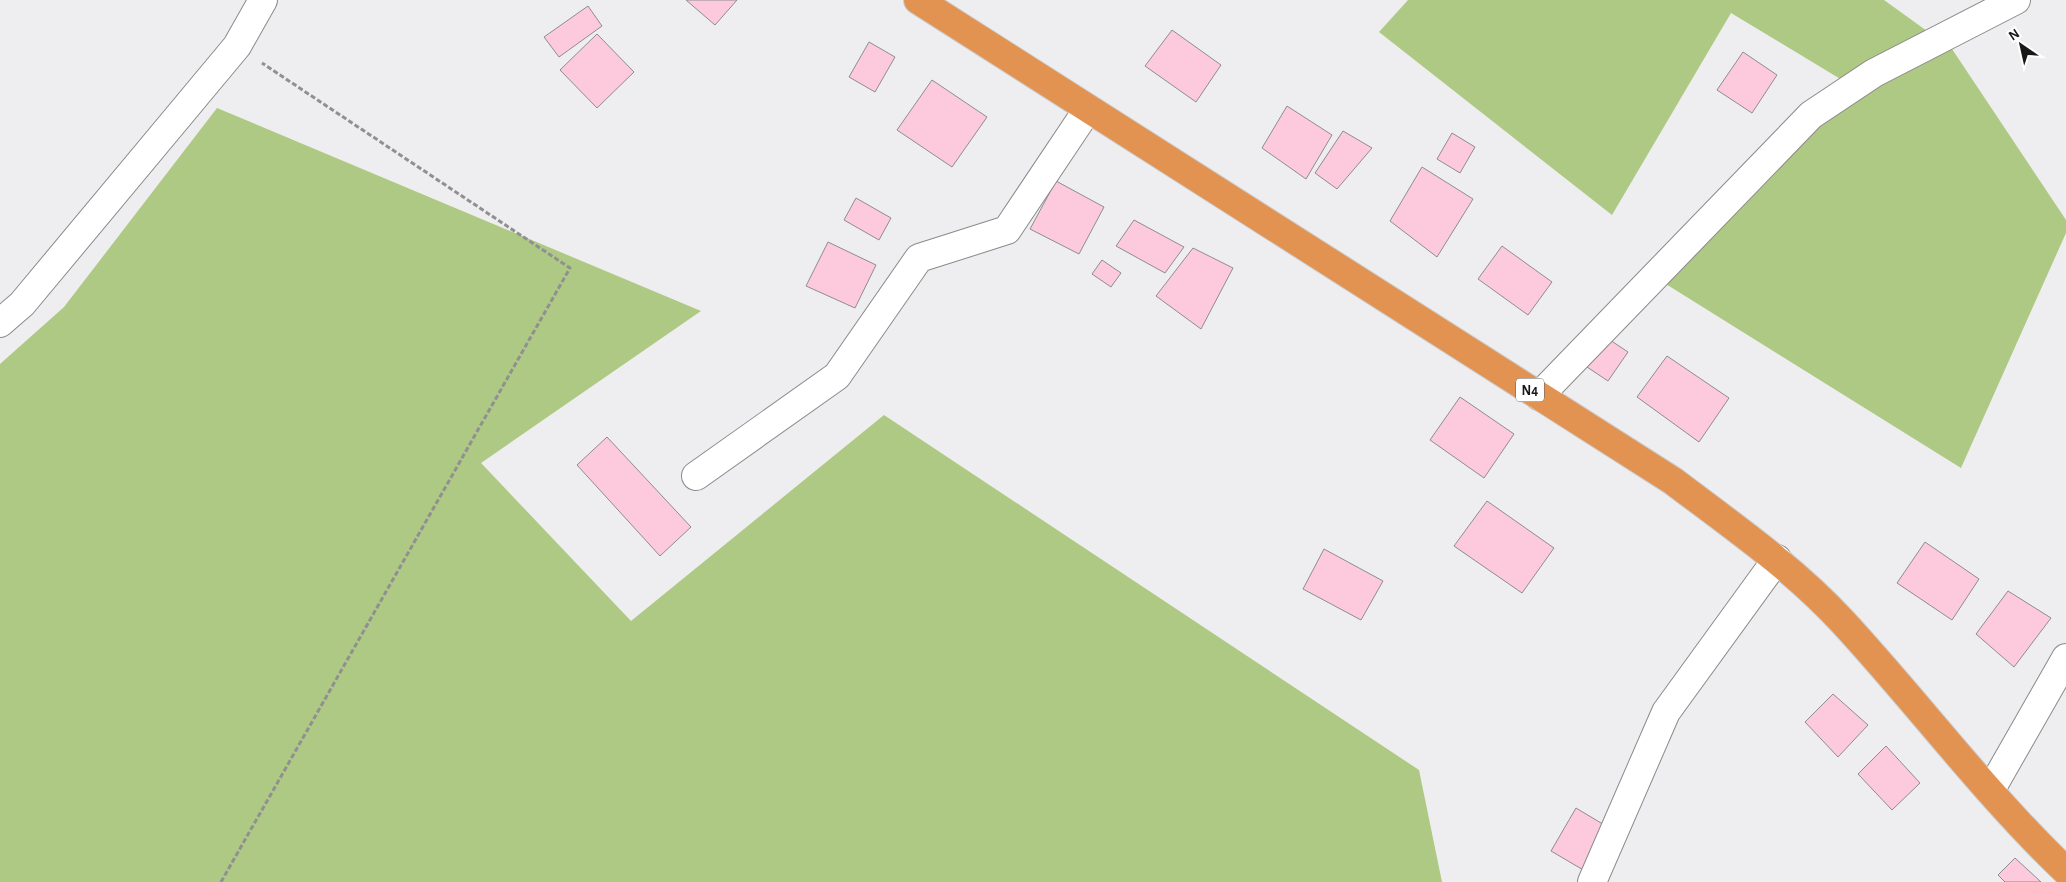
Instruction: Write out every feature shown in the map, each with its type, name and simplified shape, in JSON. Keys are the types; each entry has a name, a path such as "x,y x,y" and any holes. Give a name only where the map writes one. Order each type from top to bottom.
{"highway":[{"name":"N4","path":"918,0 1673,481 1777,559 1841,620 2029,836 2066,871"}],"street":[{"path":"0,324 22,304 237,46 263,0"},
{"path":"1539,396 1811,115 1874,73 2016,0"},
{"path":"696,476 837,376 919,258 1007,230 1088,109"},
{"path":"1592,882 1666,712 1777,559"},
{"path":"1990,791 2066,658"}],"path":[{"path":"221,882 570,268 237,46"}],"green space":[{"path":"1408,0 1884,0 1952,49 2066,220 2066,233 1961,468 1645,271 1842,80 1731,13 1612,215 1379,32"},
{"path":"217,108 701,311 481,463 631,621 884,415 1419,770 1442,882 0,882 0,364 64,307"}],"building":[{"path":"686,0 737,0 715,25"},
{"path":"588,6 602,26 559,57 544,37"},
{"path":"1172,30 1221,65 1196,102 1145,66"},
{"path":"597,34 634,72 597,108 560,70"},
{"path":"869,42 895,57 875,92 849,77"},
{"path":"1743,52 1777,75 1752,113 1717,90"},
{"path":"932,80 987,117 952,167 897,130"},
{"path":"1287,106 1332,135 1306,179 1262,148"},
{"path":"1343,131 1372,148 1337,189 1315,173"},
{"path":"1452,133 1475,147 1460,173 1437,159"},
{"path":"1422,167 1473,199 1437,257 1390,221"},
{"path":"1056,181 1104,207 1079,254 1030,229"},
{"path":"856,198 891,218 879,240 844,220"},
{"path":"1134,220 1184,247 1165,273 1116,246"},
{"path":"828,242 876,265 855,308 806,286"},
{"path":"1502,246 1552,282 1528,315 1478,279"},
{"path":"1193,248 1233,268 1201,329 1156,296"},
{"path":"1102,260 1121,273 1111,287 1092,274"},
{"path":"1607,338 1628,352 1608,381 1587,367"},
{"path":"1667,356 1729,398 1699,442 1637,397"},
{"path":"1460,397 1514,434 1484,478 1430,440"},
{"path":"607,437 691,527 660,556 577,465"},
{"path":"1487,501 1554,548 1522,593 1454,546"},
{"path":"1925,542 1979,579 1952,620 1897,583"},
{"path":"1324,549 1383,581 1361,620 1303,589"},
{"path":"2008,591 2051,618 2014,667 1976,634"},
{"path":"1833,694 1868,725 1838,757 1805,722"},
{"path":"1886,746 1920,783 1892,810 1858,774"},
{"path":"1576,808 1611,829 1585,871 1551,851"},
{"path":"2015,858 2041,882 2005,882 1998,875"}]}
